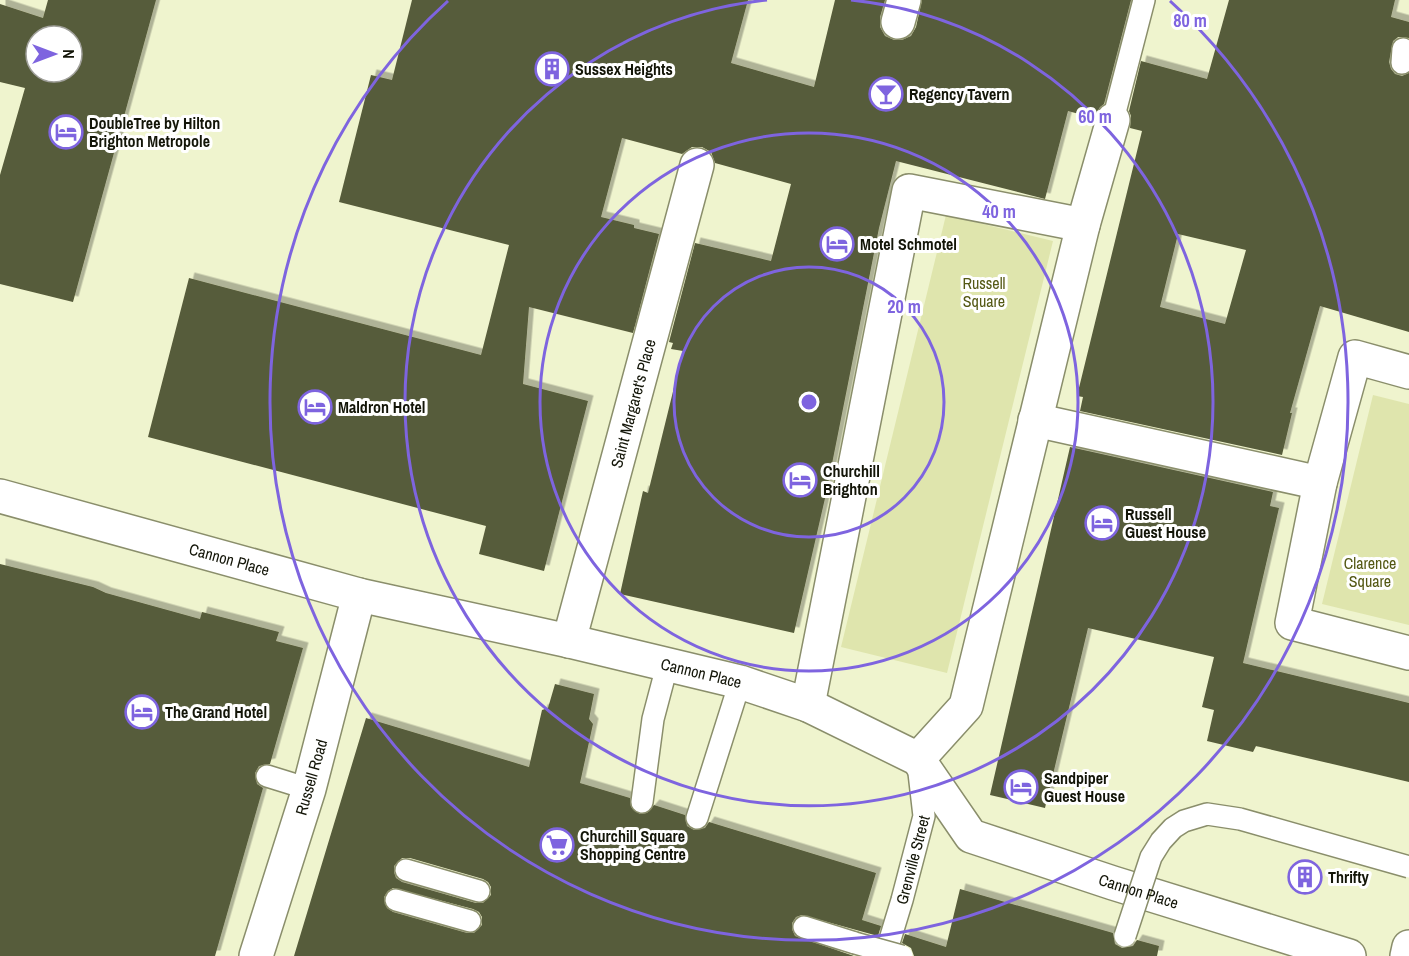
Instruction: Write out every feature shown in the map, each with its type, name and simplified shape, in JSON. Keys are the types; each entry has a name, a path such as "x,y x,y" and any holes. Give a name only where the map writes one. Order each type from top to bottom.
{"street":[{"path":"918,759 966,706 1083,225 1113,120"},
{"name":"Saint Margaret's Place","path":"569,641 697,165"},
{"path":"808,705 909,190 1083,225"},
{"path":"1409,372 1355,357 1320,483 1292,623 1409,653"},
{"path":"1035,420 1320,483"},
{"name":"Cannon Place","path":"0,496 359,595 569,641 740,682 808,705 918,759 971,836 1349,956"},
{"name":"Russell Road","path":"256,956 309,789 359,595"},
{"path":"1407,956 1409,947"}],"lane":[{"path":"1113,120 1144,0"},
{"path":"642,802 653,719 667,666"},
{"path":"697,818 740,682"},
{"name":"Grenville Street","path":"885,956 924,816 918,759"},
{"path":"267,776 309,789"},
{"path":"1125,936 1152,857 1161,841 1173,828 1184,821 1207,814 1240,819 1409,867"},
{"path":"406,870 479,891"},
{"path":"396,900 470,921"},
{"path":"804,927 902,956"}],"green space":[{"name":"Russell Square","path":"946,215 1053,241 947,673 841,647"},
{"name":"Clarence Square","path":"1373,395 1409,404 1409,625 1322,604"}],"building":[{"name":"DoubleTree by Hilton Brighton Metropole","path":"48,0 156,0 73,302 0,284 0,175 25,88 0,82 0,4 43,18"},
{"path":"412,0 748,0 731,63 814,87 835,0 885,0 880,17 880,27 885,36 894,40 902,40 911,36 916,27 922,0 1131,0 1104,104 1094,118 1068,111 1045,199 896,161 879,228 826,494 794,633 620,594 643,491 648,493 683,351 671,349 673,343 669,342 695,243 771,261 791,184 715,163 711,152 702,147 692,147 682,154 622,138 601,217 659,234 633,333 529,307 523,384 588,401 544,571 479,554 486,526 148,437 189,278 481,355 509,245 339,202 371,75 392,80"},
{"path":"1229,0 1395,0 1391,17 1409,22 1409,38 1398,37 1393,41 1389,62 1395,74 1402,76 1409,73 1409,332 1320,306 1290,413 1292,413 1282,455 1080,411 1083,397 1077,396 1142,131 1130,128 1129,111 1141,61 1207,79","holes":["1178,234 1246,250 1225,324 1160,307"]},
{"path":"1070,447 1273,492 1270,506 1279,508 1243,663 1409,703 1409,782 1256,746 1253,752 1207,741 1214,710 1202,707 1214,657 1088,628 1045,808 990,795"},
{"name":"The Grand Hotel","path":"0,564 93,587 106,593 200,619 202,612 279,632 276,641 303,648 270,764 259,766 255,773 257,784 263,788 215,956 0,956"},
{"name":"Churchill Square Shopping Centre","path":"555,684 594,694 589,719 593,724 580,783 630,798 631,807 640,814 647,813 654,805 685,815 687,826 694,830 705,828 709,822 876,873 862,920 881,926 878,936 802,915 796,917 792,923 795,936 854,956 294,956 366,718 529,767 542,710 548,708","holes":["402,858 410,858 483,879 491,887 491,895 483,903 476,903 402,882 396,878 394,872 394,866","393,888 473,909 482,917 482,925 474,933 467,933 393,912 387,908 384,897"]},
{"path":"960,889 1113,933 1115,944 1122,948 1133,946 1137,940 1159,946 1157,956 914,956 911,948 902,943 905,934 946,947"}],"place":[{"name":"Sussex Heights","path":"552,69"},
{"name":"Regency Tavern","path":"886,94"},
{"name":"DoubleTree by Hilton Brighton Metropole","path":"66,132"},
{"name":"Motel Schmotel","path":"837,244"},
{"name":"Maldron Hotel","path":"315,407"},
{"name":"Churchill Brighton","path":"800,480"},
{"name":"Russell Guest House","path":"1102,523"},
{"name":"The Grand Hotel","path":"142,712"},
{"name":"Sandpiper Guest House","path":"1021,787"},
{"name":"Churchill Square Shopping Centre","path":"557,845"},
{"name":"Thrifty","path":"1305,877"}]}
